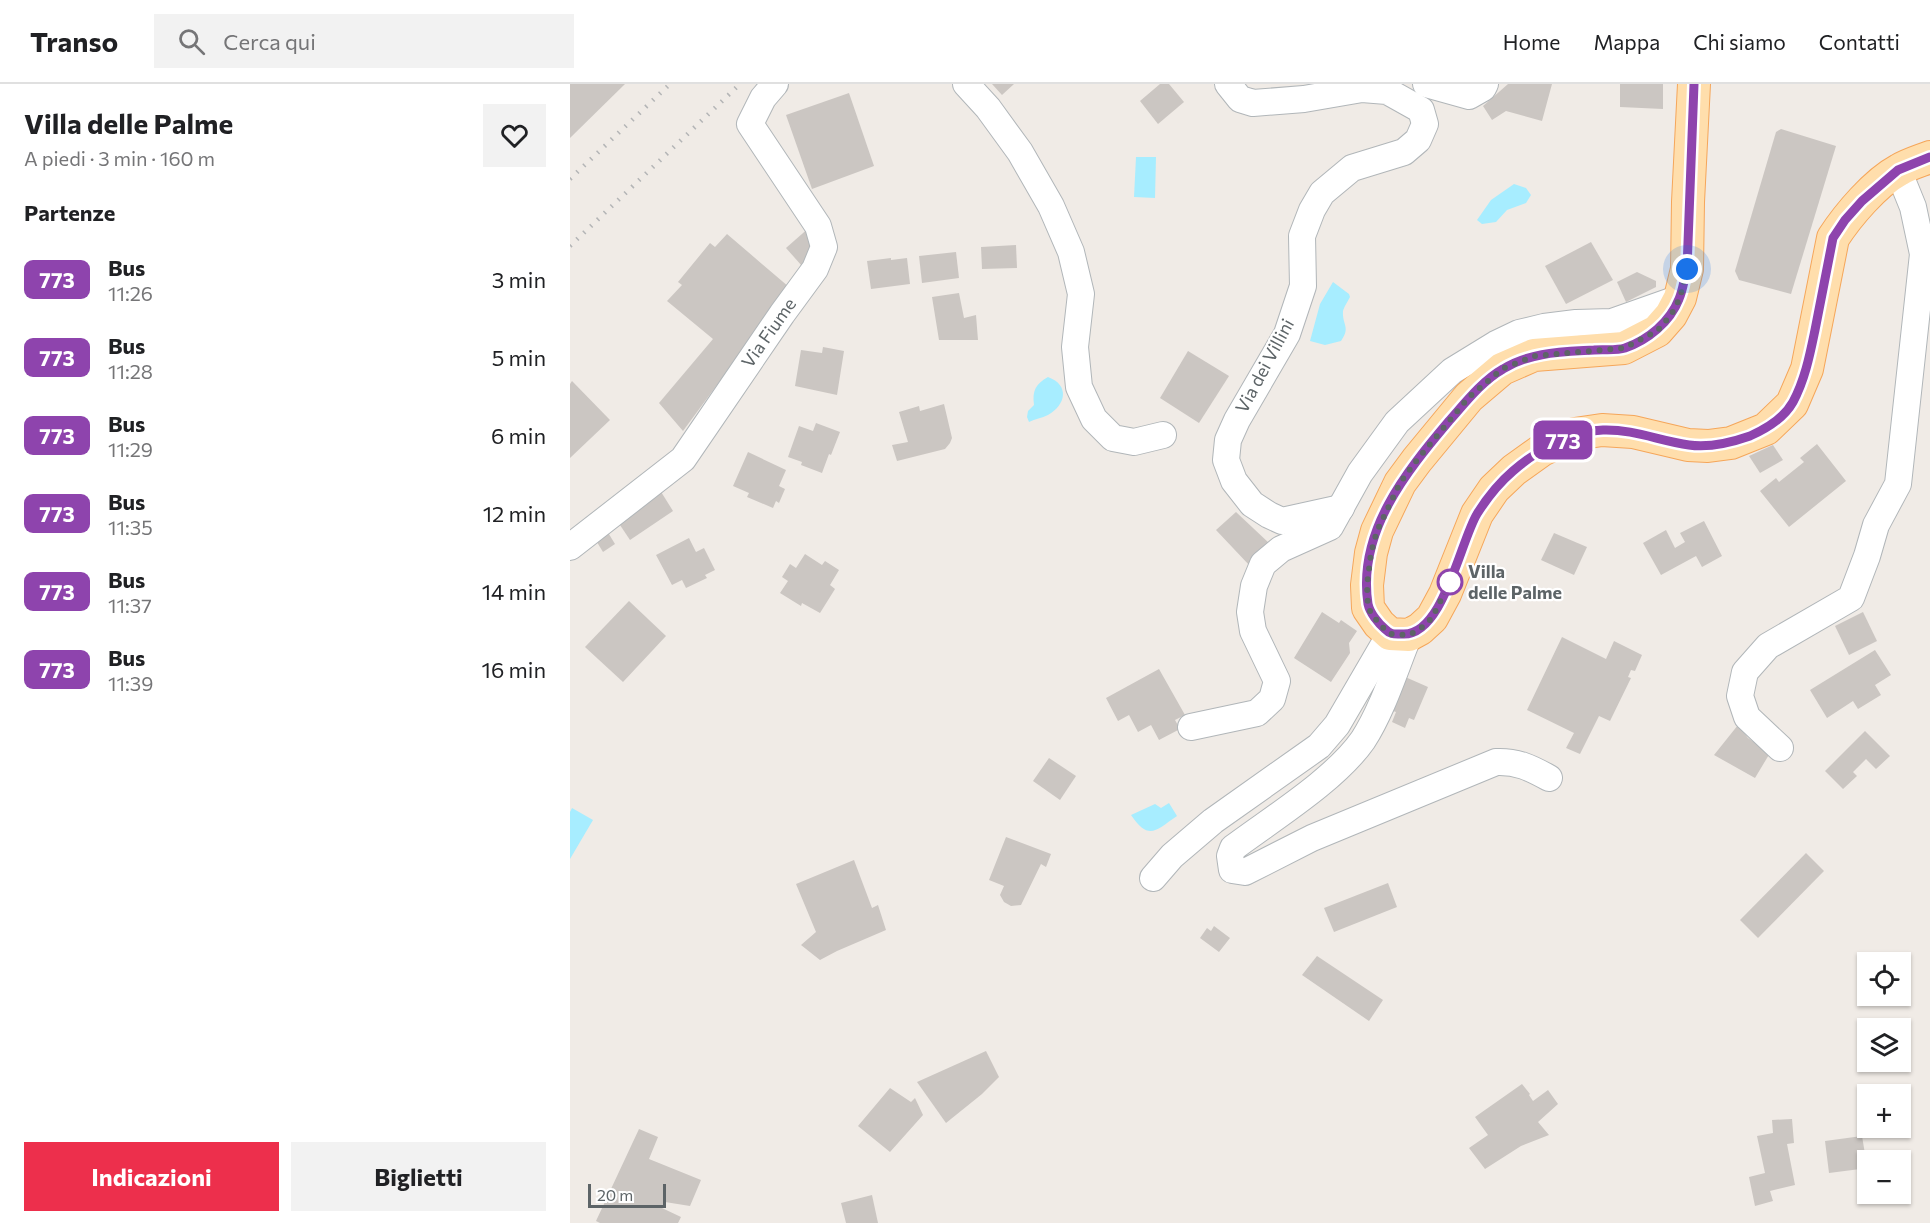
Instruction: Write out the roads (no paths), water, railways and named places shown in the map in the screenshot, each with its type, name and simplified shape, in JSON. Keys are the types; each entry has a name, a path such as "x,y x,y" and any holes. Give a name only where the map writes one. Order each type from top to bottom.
{"main road":[{"path":"1694,84 1687,269 1680,298 1671,315 1657,331 1624,348 1534,356 1502,369 1469,397 1400,483 1377,531 1371,553 1367,585 1368,608 1379,624 1399,634 1420,629 1432,618 1445,594 1477,514 1494,489 1514,470 1542,450 1575,434 1602,430 1623,431 1688,445 1708,446 1731,443 1766,429 1792,404 1807,369 1833,238 1862,201 1898,170 1930,157"}],"street":[{"name":"Via Fiume","path":"570,547 682,459 815,269 824,247 818,226 750,123 763,98 775,84"},
{"path":"966,84 988,108 1020,152 1051,206 1071,252 1081,294 1075,347 1079,387 1094,419 1113,438 1134,442 1163,435"},
{"name":"Via dei Villini","path":"1228,84 1240,99 1253,103 1304,99 1362,89 1387,91 1421,110 1425,124 1418,140 1404,152 1352,168 1322,193 1311,210 1302,236 1303,286 1287,334 1237,420 1228,440 1226,460 1234,482 1252,504 1269,515 1282,521 1341,508"},
{"path":"1426,84 1469,96 1483,88 1485,84"},
{"path":"1780,748 1748,717 1740,696 1745,672 1768,646 1851,598 1876,525 1898,484 1923,254 1913,207 1898,170"},
{"path":"1191,727 1257,713 1272,699 1277,681 1253,631 1250,612 1254,586 1263,564 1281,549 1330,527 1360,473 1397,422 1452,371 1487,349 1519,333 1576,323 1612,322 1680,298"},
{"path":"1399,634 1379,708 1363,739 1345,763 1233,848 1230,856 1232,870 1245,872 1312,838 1497,762 1524,765 1549,778"},
{"path":"1153,878 1172,856 1227,810 1319,746 1338,725 1399,634"}],"water":[{"path":"1136,157 1156,157 1155,198 1134,197"},
{"path":"1514,184 1526,188 1531,195 1526,203 1507,210 1496,222 1482,224 1477,220 1491,200"},
{"path":"1333,282 1350,297 1343,311 1346,329 1341,341 1325,345 1310,341 1320,304"},
{"path":"1048,377 1060,385 1062,401 1048,415 1029,422 1028,411 1034,405 1036,388"},
{"path":"1169,803 1177,816 1152,831 1143,828 1131,815 1155,804 1161,808"},
{"path":"572,808 593,820 570,859 570,812"}],"railway":[{"path":"570,179 670,84"},
{"path":"570,246 740,84"}],"place":[{"name":"Villa delle Palme","path":"1450,582"}]}
